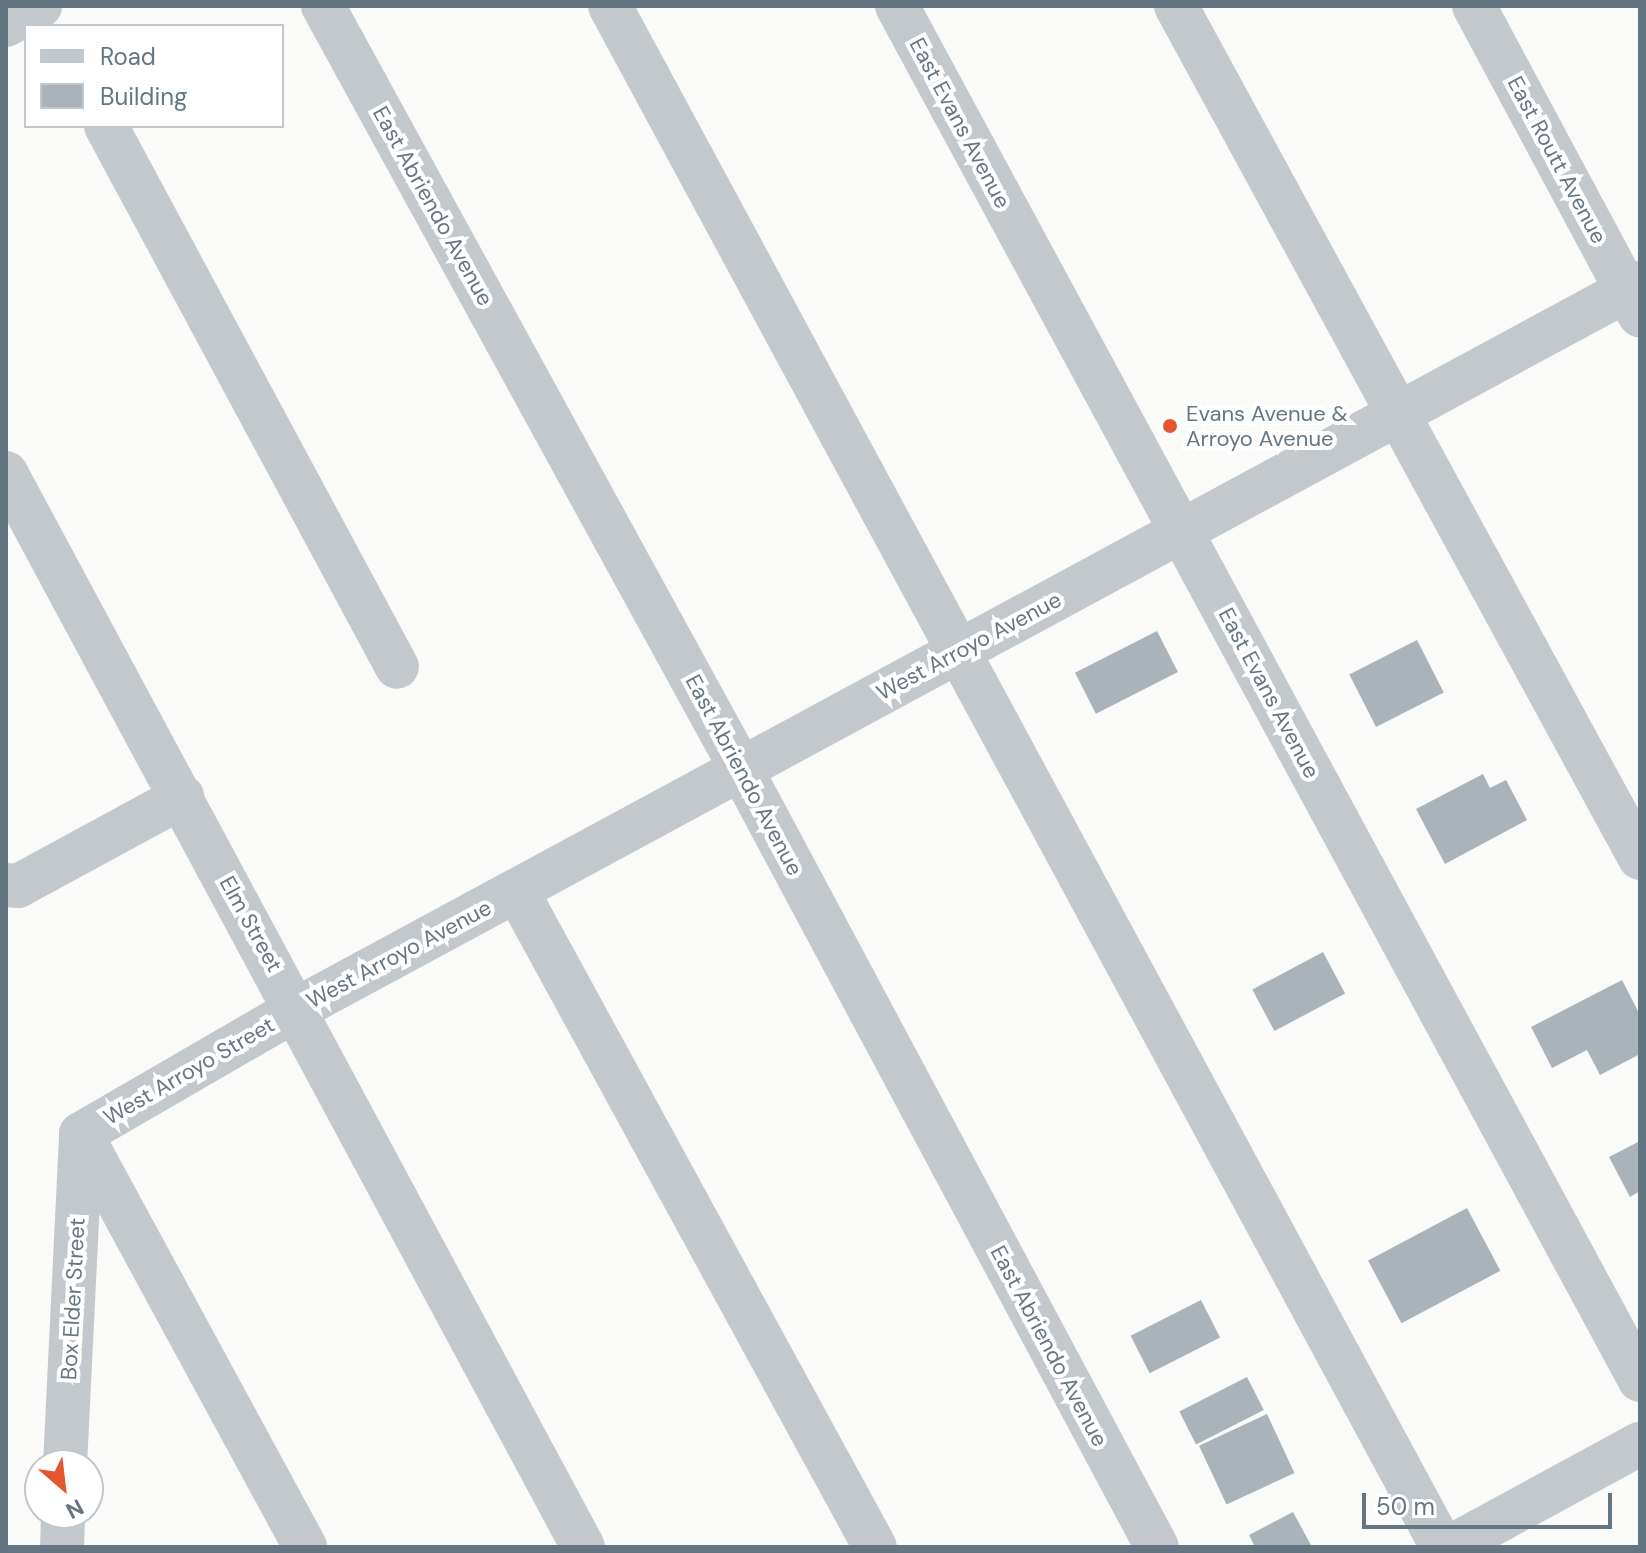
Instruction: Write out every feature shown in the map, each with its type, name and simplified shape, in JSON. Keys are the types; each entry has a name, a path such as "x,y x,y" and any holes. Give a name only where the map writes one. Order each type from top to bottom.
{"street":[{"path":"6,25 41,6 51,24"},
{"name":"East Abriendo Avenue","path":"323,6 741,769 1157,1547"},
{"path":"610,6 1442,1547"},
{"name":"East Evans Avenue","path":"897,6 1640,1380"},
{"path":"1176,6 1640,858"},
{"name":"East Routt Avenue","path":"1474,6 1636,296"},
{"path":"107,128 397,667"},
{"name":"West Arroyo Avenue","path":"297,1009 1398,414 1636,296"},
{"name":"Elm Street","path":"6,473 297,1009 583,1547"},
{"path":"6,885 18,886 182,797"},
{"path":"517,891 875,1547"},
{"name":"West Arroyo Street","path":"81,1134 297,1009"},
{"path":"81,1134 305,1547"},
{"name":"Box Elder Street","path":"66,1449 81,1134"},
{"path":"1450,1547 1640,1444"}],"building":[{"path":"1157,631 1178,672 1096,714 1075,673"},
{"path":"1417,640 1444,693 1376,727 1349,675"},
{"path":"1483,774 1490,788 1506,780 1527,820 1445,864 1416,809"},
{"path":"1323,952 1345,993 1274,1031 1252,990"},
{"path":"1622,980 1640,1015 1640,1054 1600,1075 1587,1050 1552,1068 1531,1027"},
{"path":"1640,1141 1640,1191 1630,1197 1609,1157"},
{"path":"1467,1208 1500,1271 1401,1323 1368,1261"},
{"path":"1201,1300 1220,1337 1150,1373 1131,1336"},
{"path":"1247,1377 1264,1410 1196,1444 1179,1412"},
{"path":"1267,1414 1294,1473 1226,1505 1199,1446"},
{"path":"1293,1512 1312,1547 1255,1547 1249,1535"}],"place":[{"name":"Evans Avenue & Arroyo Avenue","path":"1170,426"}]}
